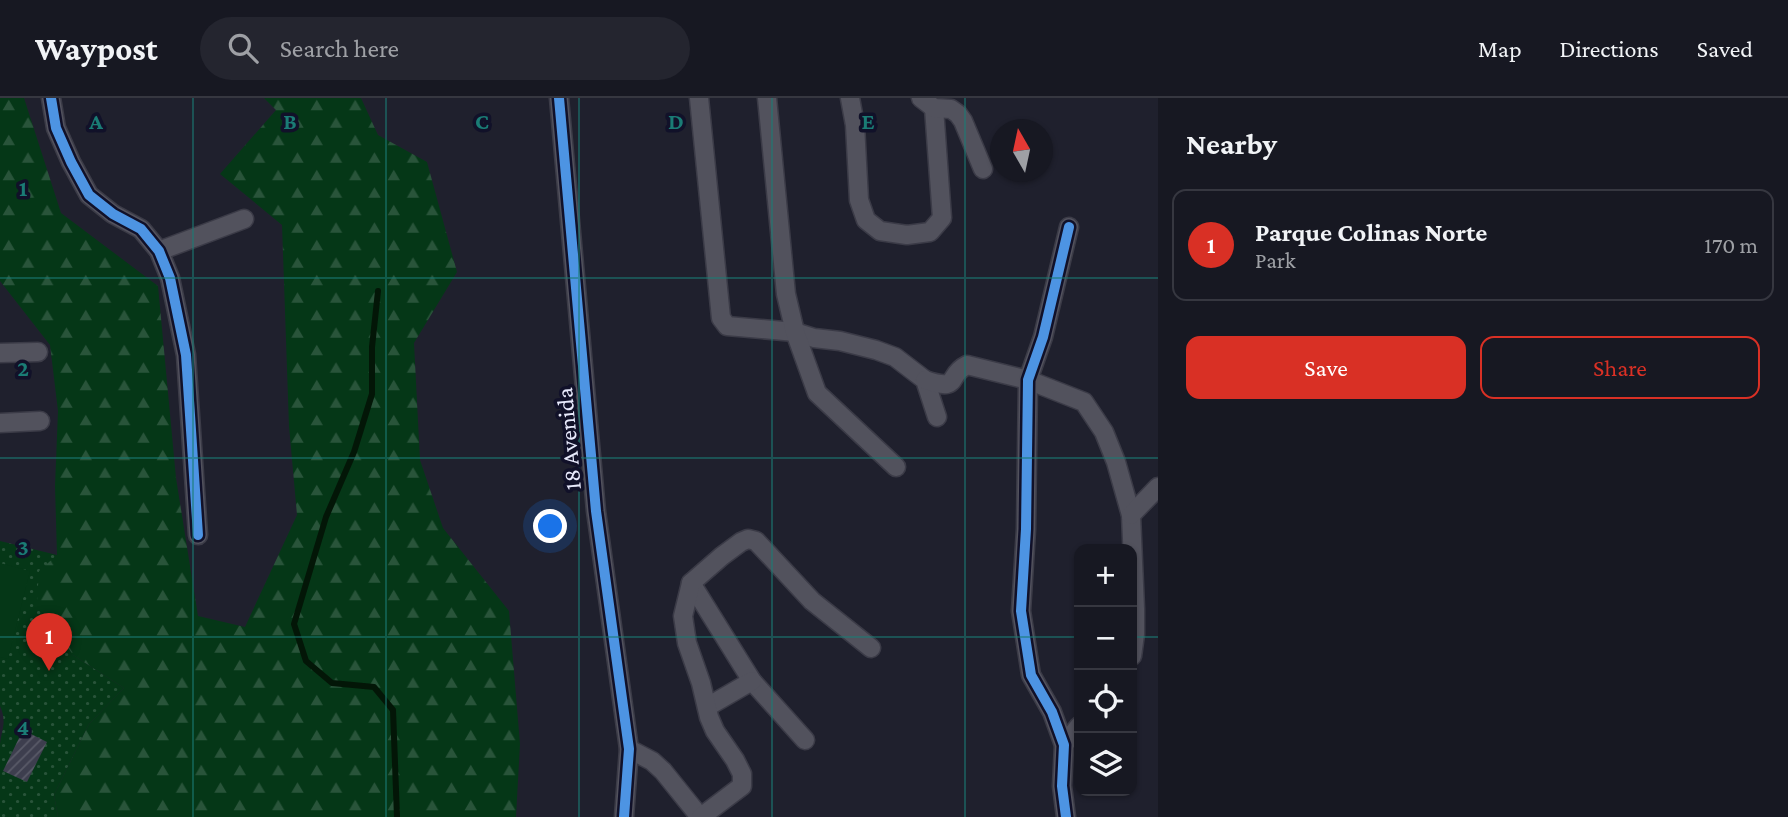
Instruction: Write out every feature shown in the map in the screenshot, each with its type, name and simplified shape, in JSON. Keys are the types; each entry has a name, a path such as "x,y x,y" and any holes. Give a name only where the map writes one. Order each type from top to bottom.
{"street":[{"path":"51,98 56,128 89,195 113,214 141,229 159,251 170,278 186,355 198,535"},
{"name":"18 Avenida","path":"559,98 596,511 629,749 625,817"},
{"path":"699,98 721,318 727,326 795,332 864,347 895,357 925,380 941,385 948,385 962,367 967,365 1028,380 1084,402 1104,432 1116,461 1131,515 1135,607"},
{"path":"767,98 786,294 795,332 817,393 896,467"},
{"path":"850,98 855,125 859,200 866,220 880,231 907,235 930,232 942,218 928,103 951,109 958,114 983,169"},
{"path":"159,251 244,219"},
{"path":"1066,817 1062,786 1064,744 1052,712 1031,675 1021,611 1026,529 1028,380 1043,337 1069,228"},
{"path":"0,353 38,352"},
{"path":"925,380 937,417"},
{"path":"0,423 40,421"},
{"path":"1131,515 1158,487"},
{"path":"629,749 652,761 663,771 701,817 742,786 742,774 715,731 687,643 683,616 691,583 722,556 748,539 756,541 812,601 871,648"},
{"path":"691,583 752,681 805,740"},
{"path":"707,707 752,681"},
{"path":"1064,744 1074,732"}],"green space":[{"path":"0,98 24,98 61,213 158,286 176,478 198,616 245,627 297,515 289,426 282,225 220,174 276,110 264,98 361,98 378,135 427,162 457,272 414,343 420,460 443,528 509,611 520,744 516,817 58,817 54,795 89,724 124,688 73,655 37,601 39,571 57,555 55,486 58,411 50,345 0,281"},
{"path":"0,541 57,555 73,655 124,688 89,724 54,795 58,817 0,817 0,744 4,721 0,706"},
{"path":"0,563 30,571 8,659 0,657"}],"building":[{"path":"23,730 47,742 27,782 3,771"}],"waterway":[{"path":"378,291 372,347 372,394 354,452 326,517 294,624 306,661 332,683 374,687 393,710 397,817"}],"cycle path":[{"path":"51,98 56,128 89,195 113,214 141,229 159,251 170,278 186,355 198,535"},
{"path":"559,98 596,511 629,749 624,817"},
{"path":"1066,817 1062,786 1064,745 1052,712 1031,675 1021,611 1026,529 1028,380 1043,337 1069,227"}],"place":[{"name":"Parque Colinas Norte","path":"49,671"}]}
